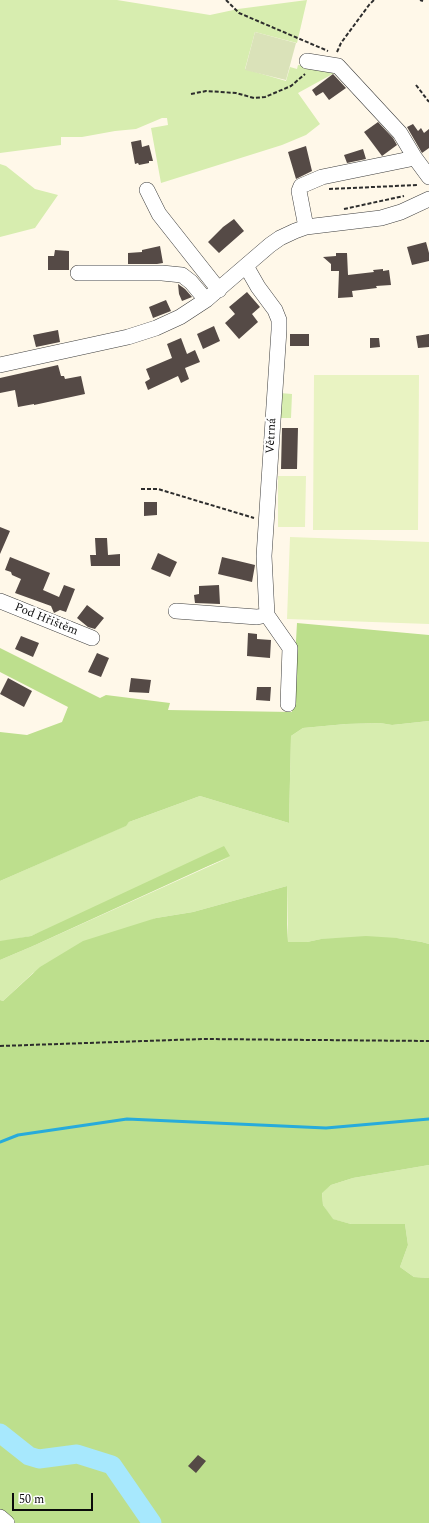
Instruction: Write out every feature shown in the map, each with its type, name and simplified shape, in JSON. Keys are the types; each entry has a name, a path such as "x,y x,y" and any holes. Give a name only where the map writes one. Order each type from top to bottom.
{"street":[{"path":"0,365 128,337 180,317 219,290 280,238 294,231 306,228 381,218 401,212 427,188 415,158 400,133 337,60 312,62"},
{"path":"306,228 299,191 301,186 322,177 415,158"},
{"path":"147,190 159,214 219,290"},
{"name":"Větrná","path":"246,266 258,287 275,310 279,320 264,556 267,615"},
{"path":"78,272 162,273 182,275 191,282 206,300"},
{"name":"Pod Hřištěm","path":"0,601 92,638"},
{"path":"176,611 257,617 267,615 290,648 288,704"},
{"path":"0,1517 7,1523"}],"path":[{"path":"226,0 239,13 314,44 337,60 341,43 374,0"},
{"path":"191,94 206,91 236,93 254,98 265,97 291,86 312,62"},
{"path":"416,85 429,102"},
{"path":"328,189 381,188 413,185 427,188"},
{"path":"141,489 158,489 266,522"},
{"path":"0,1046 203,1039 429,1041"}],"green space":[{"path":"0,0 117,0 210,15 238,9 307,0 297,43 255,32 245,69 286,81 290,67 297,69 298,65 338,71 298,93 320,124 306,135 282,145 161,183 151,128 168,125 167,118 162,118 136,129 82,137 61,137 61,145 0,153"},
{"path":"255,32 296,43 286,80 245,70"},
{"path":"0,164 6,166 35,189 58,195 35,228 0,237"},
{"path":"314,375 419,375 418,530 313,530"},
{"path":"280,393 292,394 291,418 279,418"},
{"path":"278,476 306,476 305,527 278,527"},
{"path":"290,537 429,542 429,624 287,619"},
{"path":"297,623 429,635 429,721 392,725 380,723 346,724 303,728 291,736 289,823 200,796 129,822 126,826 0,881 0,732 27,735 62,722 68,707 0,672 0,648 100,698 106,695 170,703 168,710 292,712"},
{"path":"429,721 429,944 397,938 321,939 307,942 288,942 287,886 193,912 156,918 33,973 3,1001 0,1000 0,960 230,857 31,936 0,942 0,881 125,826 129,822 200,796 289,823 291,736 303,728 346,724 380,723 392,725"},
{"path":"224,846 230,856 0,960 0,941 31,936"},
{"path":"287,886 288,942 307,942 321,939 366,936 397,938 429,944 429,1165 353,1178 331,1185 322,1193 323,1205 333,1219 351,1224 405,1224 408,1245 400,1267 414,1277 429,1278 429,1523 0,1523 0,1000 3,1001 40,967 83,941 156,918 193,912"},
{"path":"429,1165 429,1278 414,1277 400,1267 408,1245 405,1224 351,1224 332,1219 323,1205 322,1192 331,1185 353,1178"}],"building":[{"path":"333,74 346,88 329,100 323,92 316,96 312,90"},
{"path":"378,122 393,138 397,145 382,156 364,132"},
{"path":"413,124 418,131 421,128 424,133 429,129 429,148 422,153 407,127"},
{"path":"141,140 142,147 149,145 153,161 139,165 138,163 135,164 131,142"},
{"path":"306,146 312,171 296,179 288,152"},
{"path":"363,149 366,159 347,163 344,155"},
{"path":"234,219 244,231 219,253 208,242 223,227"},
{"path":"426,242 429,253 429,261 412,265 407,247"},
{"path":"160,246 163,263 128,264 128,253 142,252 142,250"},
{"path":"55,250 69,251 69,270 48,270 48,256 54,256"},
{"path":"336,253 347,253 348,275 374,272 373,270 389,270 391,285 376,286 377,288 352,291 353,297 338,298 339,271 331,271 331,264 323,257 336,256"},
{"path":"178,284 192,297 182,301 179,294"},
{"path":"247,292 260,307 252,314 258,322 239,339 225,323 235,314 229,307"},
{"path":"166,300 171,311 153,318 149,307"},
{"path":"214,326 220,341 203,349 197,334"},
{"path":"58,330 60,342 36,347 33,335"},
{"path":"290,334 309,334 309,346 290,346"},
{"path":"429,334 429,347 418,348 416,336"},
{"path":"181,338 187,354 195,350 200,362 185,368 189,379 181,383 178,376 148,390 145,382 150,379 146,369 172,358 167,344"},
{"path":"370,338 379,338 380,347 370,348"},
{"path":"58,365 61,376 64,376 65,379 81,376 85,394 18,407 15,390 0,393 0,378"},
{"path":"282,428 298,428 297,469 281,469"},
{"path":"144,502 157,502 157,515 144,516"},
{"path":"0,527 10,531 0,554"},
{"path":"95,538 107,538 108,555 120,554 120,566 91,566 90,555 96,555"},
{"path":"158,553 177,562 170,577 151,569"},
{"path":"10,557 50,573 43,590 59,597 64,585 75,589 66,612 60,610 54,613 51,606 15,593 21,579 5,570"},
{"path":"222,557 255,565 252,582 218,574"},
{"path":"219,585 220,604 195,603 194,595 199,594 199,586"},
{"path":"87,605 104,618 95,629 88,627 77,618"},
{"path":"248,633 257,634 257,639 271,640 270,658 247,656"},
{"path":"21,636 39,643 33,657 15,649"},
{"path":"97,653 109,658 101,677 88,672"},
{"path":"8,678 32,691 24,707 0,694"},
{"path":"131,678 151,680 149,693 129,692"},
{"path":"257,687 271,687 270,701 256,700"},
{"path":"198,1455 206,1461 196,1473 188,1466"}],"waterway":[{"path":"0,1142 18,1135 127,1119 326,1128 429,1119"},
{"path":"0,1433 29,1456 39,1459 77,1454 112,1465 152,1523"}]}
